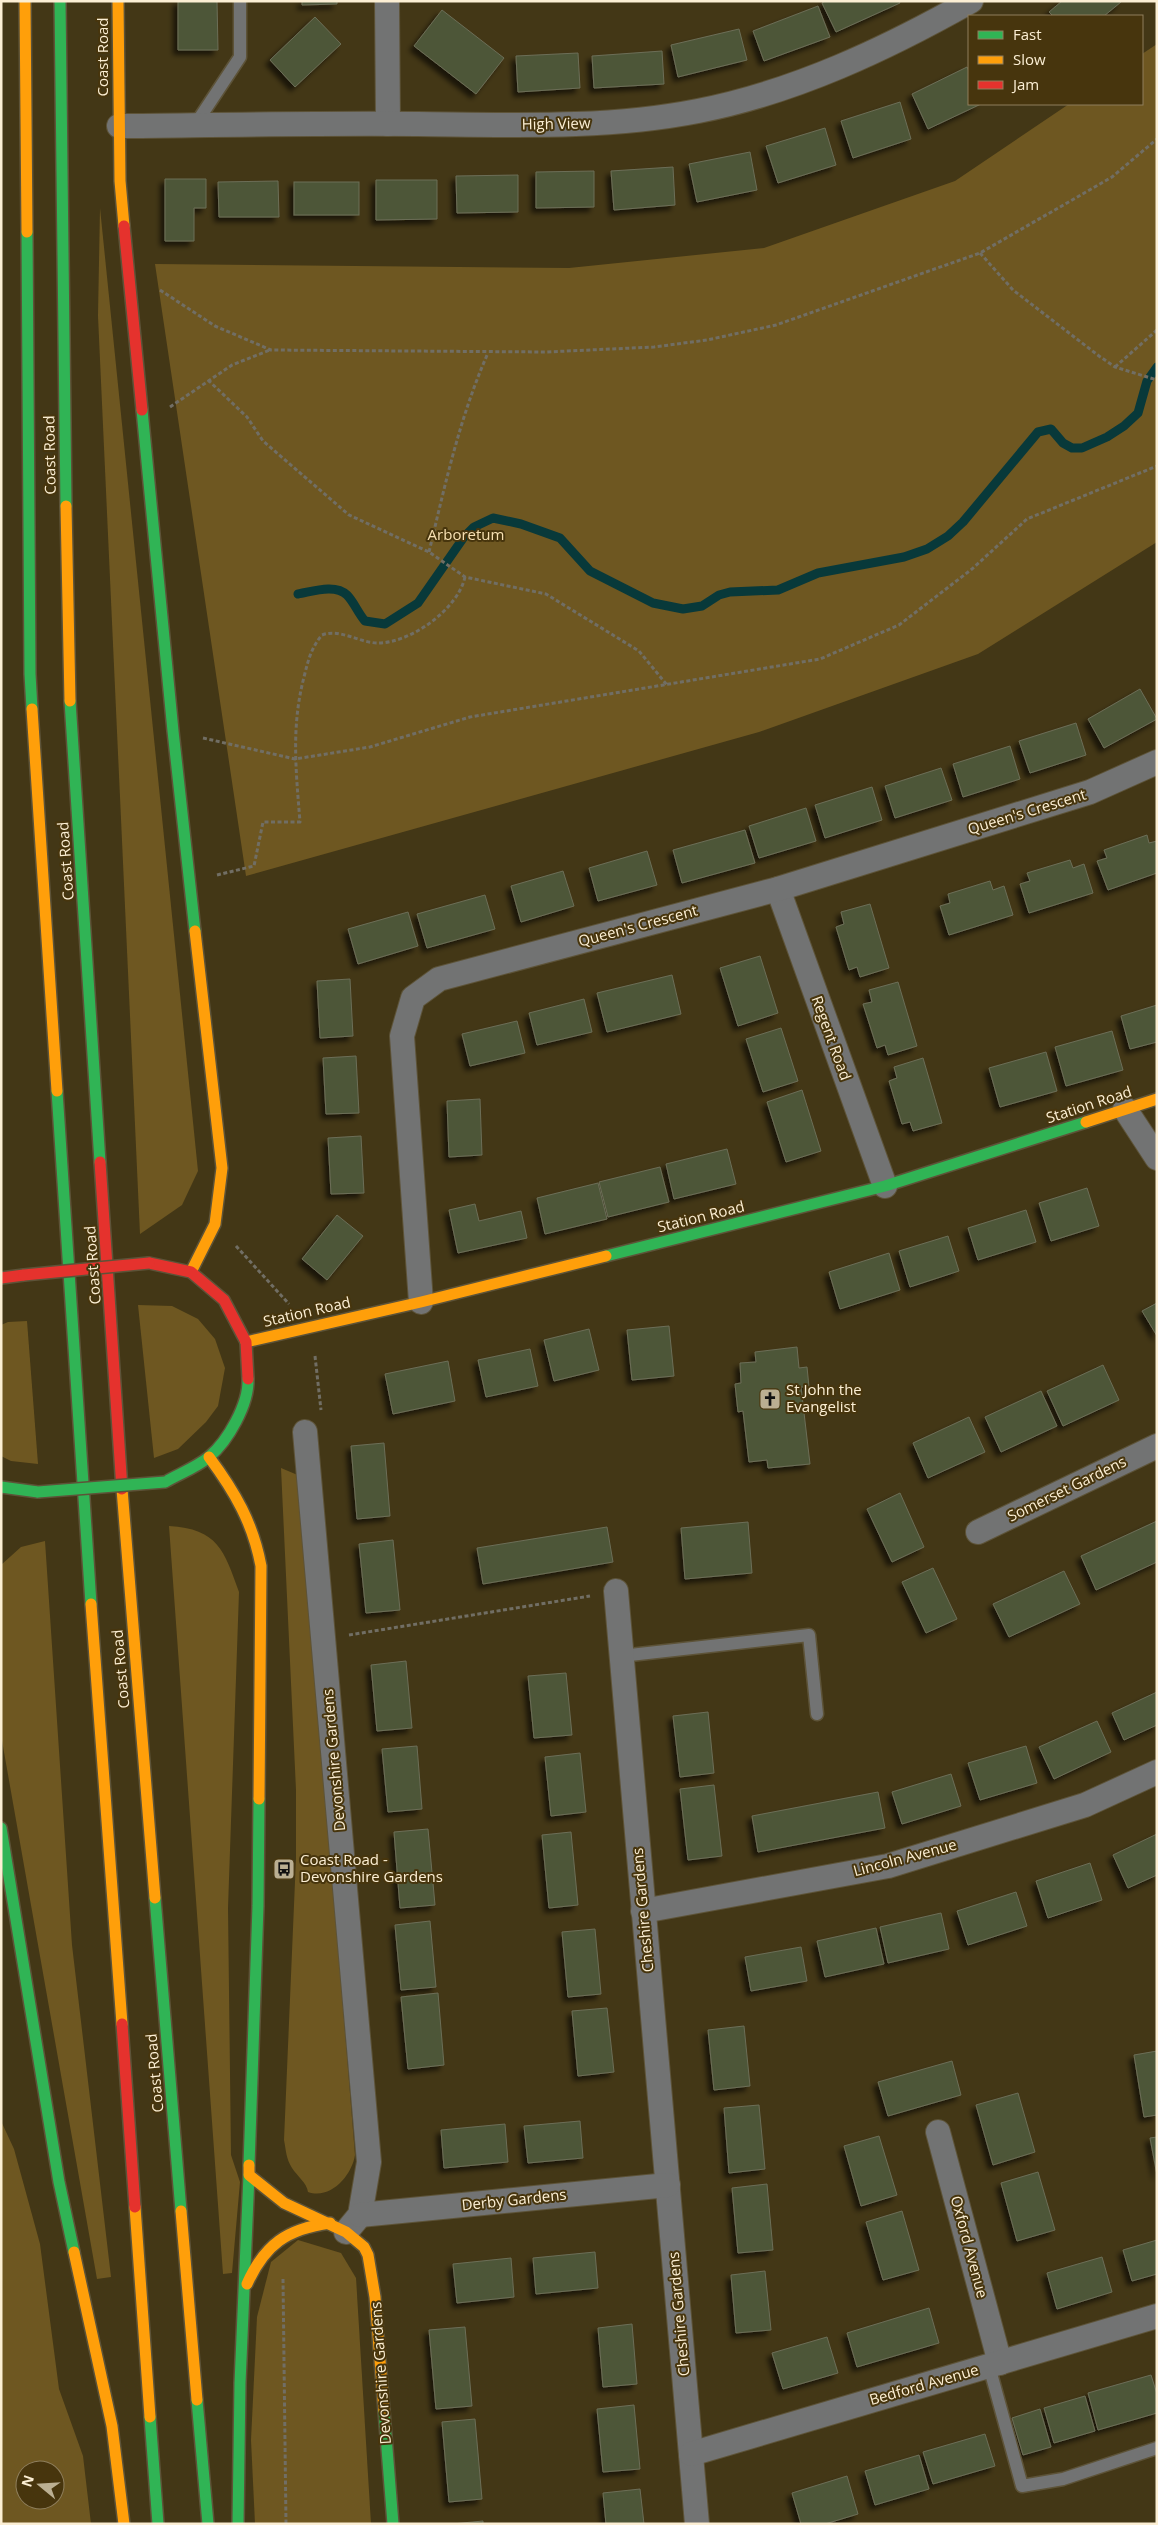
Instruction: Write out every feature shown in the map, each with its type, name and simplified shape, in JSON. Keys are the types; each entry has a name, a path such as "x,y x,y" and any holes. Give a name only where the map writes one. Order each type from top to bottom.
{"main road":[{"name":"Coast Road","path":"24,1 30,674 89,1573 158,2524"},
{"name":"Coast Road","path":"60,1 68,668 128,1572 208,2524"},
{"name":"Coast Road","path":"118,1 120,181 130,269 173,732 222,1168 215,1224 191,1272"},
{"name":"Station Road","path":"246,1342 421,1302 885,1186 1157,1099"},
{"path":"1,1278 149,1263 191,1272 224,1300 246,1342 248,1388 237,1421 209,1457 165,1482 38,1492 1,1487"},
{"path":"209,1457 241,1499 251,1520 258,1544 261,1566 258,1906 240,2383 238,2524"},
{"path":"1,1828 59,2182 112,2426 124,2524"},
{"name":"Devonshire Gardens","path":"249,2175 284,2203 345,2223 364,2247 372,2266 393,2524"},
{"path":"245,2290 260,2258 277,2240 291,2231 310,2225 345,2223"}],"street":[{"path":"387,1 388,124"},
{"name":"High View","path":"119,126 584,125 638,120 700,111 784,87 860,59 915,33 971,1"},
{"name":"Queen's Crescent","path":"421,1302 402,1036 413,998 439,979 778,889 1090,792 1157,762"},
{"name":"Regent Road","path":"778,889 885,1186"},
{"path":"1125,1109 1157,1158"},
{"name":"Devonshire Gardens","path":"305,1432 369,2162 345,2223"},
{"name":"Somerset Gardens","path":"978,1532 1157,1446"},
{"name":"Cheshire Gardens","path":"616,1591 697,2524"},
{"name":"Lincoln Avenue","path":"643,1911 888,1866 1085,1805 1157,1772"},
{"name":"Oxford Avenue","path":"938,2132 995,2364"},
{"name":"Derby Gardens","path":"345,2223 668,2185"},
{"name":"Bedford Avenue","path":"691,2454 1157,2316"}],"lane":[{"path":"195,125 240,57 240,1"},
{"path":"621,1656 809,1635 817,1714"},
{"path":"995,2364 1022,2486 1064,2479 1157,2448"}],"path":[{"path":"144,425 232,365 271,350 488,353 654,347 707,340 776,325 980,253 1112,177 1157,139"},
{"path":"980,253 1013,290 1115,367 1157,380"},
{"path":"130,269 215,326 271,350"},
{"path":"1115,367 1157,330"},
{"path":"429,552 456,443 474,383 488,353"},
{"path":"208,380 247,417 263,441 349,515 429,552 465,577 546,594 639,651 667,684"},
{"path":"173,732 295,760 370,747 470,718 820,659 898,626 972,569 1027,520 1157,466"},
{"path":"189,880 254,866 263,822 300,822 295,760 297,710 311,652 322,635 337,634 378,643 400,640 439,616 458,596 465,577"},
{"path":"324,1639 616,1591"},
{"path":"282,2278 286,2524"}],"green space":[{"name":"Arboretum","path":"1157,44 1157,542 978,654 759,732 246,876 155,264 569,268 764,248 955,181 1068,105 1143,105 1143,53"},
{"path":"100,208 198,1171 182,1205 140,1234 98,316"},
{"path":"138,1305 172,1306 198,1319 215,1339 225,1368 218,1406 206,1422 178,1449 154,1458"},
{"path":"27,1321 38,1464 11,1461 1,1456 1,1325 8,1322"},
{"path":"281,1468 300,1476 355,2155 350,2170 339,2184 332,2189 316,2194 308,2192 304,2183 290,2165 284,2140 296,1858 296,1790"},
{"path":"169,1526 198,1532 209,1537 217,1544 229,1564 239,1592 228,1908 231,2155 240,2182 232,2273 223,2274"},
{"path":"45,1541 72,1945 111,2277 97,2279 1,1735 1,1565 21,1547"},
{"path":"1,2121 14,2149 40,2244 59,2389 83,2456 91,2524 1,2524"},
{"path":"298,2240 341,2253 356,2278 371,2524 255,2524 251,2440 257,2317 271,2262"}],"building":[{"path":"178,1 217,1 218,50 178,50"},
{"path":"302,1 337,1 337,4 302,5"},
{"path":"825,1 899,1 900,3 836,32 822,3"},
{"path":"1062,1 1121,1 1105,15 1052,15 1049,12"},
{"path":"818,6 830,37 764,61 753,31"},
{"path":"442,10 504,58 476,94 414,46"},
{"path":"315,17 341,44 295,87 270,60"},
{"path":"739,29 747,60 678,77 671,45"},
{"path":"662,51 664,84 594,88 592,56"},
{"path":"578,53 580,88 518,92 516,56"},
{"path":"967,67 968,105 979,105 928,129 912,94"},
{"path":"900,102 911,139 853,158 841,121"},
{"path":"825,128 836,165 778,183 766,146"},
{"path":"750,152 757,190 697,202 689,164"},
{"path":"673,167 675,205 614,210 611,171"},
{"path":"594,171 594,207 536,208 536,172"},
{"path":"518,175 518,212 457,213 456,176"},
{"path":"165,179 206,179 206,208 194,208 194,241 165,241"},
{"path":"376,180 437,180 437,219 376,220"},
{"path":"278,181 279,217 219,217 218,182"},
{"path":"294,182 359,182 359,215 294,215"},
{"path":"1140,689 1157,719 1104,748 1088,719"},
{"path":"1076,723 1086,755 1030,773 1019,741"},
{"path":"1010,746 1020,779 963,797 953,764"},
{"path":"941,768 952,800 895,818 885,786"},
{"path":"872,787 882,820 825,838 815,805"},
{"path":"806,808 816,841 759,858 749,826"},
{"path":"745,830 755,863 682,883 673,850"},
{"path":"1147,835 1149,843 1157,841 1157,873 1108,890 1097,861 1107,858 1104,850"},
{"path":"647,851 657,885 598,901 589,868"},
{"path":"1070,860 1073,868 1084,864 1093,893 1029,913 1020,884 1030,881 1027,873"},
{"path":"563,871 574,906 521,922 511,886"},
{"path":"990,881 993,890 1004,886 1013,915 949,935 940,906 950,903 948,894"},
{"path":"485,895 495,929 427,948 417,914"},
{"path":"870,904 889,968 860,977 857,967 849,970 836,927 844,924 841,912"},
{"path":"408,912 418,946 358,964 348,929"},
{"path":"760,956 778,1013 738,1026 720,968"},
{"path":"672,975 681,1014 607,1032 597,993"},
{"path":"350,979 353,1036 320,1038 317,981"},
{"path":"898,982 917,1046 888,1055 885,1045 877,1048 863,1004 872,1002 869,990"},
{"path":"584,999 592,1032 537,1045 529,1013"},
{"path":"1157,1005 1157,1042 1130,1049 1121,1016"},
{"path":"517,1021 525,1053 470,1066 462,1034"},
{"path":"781,1028 798,1081 763,1092 746,1039"},
{"path":"1112,1031 1123,1070 1066,1086 1055,1047"},
{"path":"1046,1052 1057,1091 1000,1107 989,1068"},
{"path":"356,1056 359,1113 326,1114 323,1058"},
{"path":"923,1058 942,1123 913,1131 910,1122 902,1124 889,1081 897,1078 894,1067"},
{"path":"802,1090 821,1151 786,1162 767,1102"},
{"path":"480,1099 482,1155 449,1157 447,1101"},
{"path":"361,1136 364,1193 331,1194 328,1138"},
{"path":"727,1149 736,1184 674,1199 666,1164"},
{"path":"660,1167 669,1202 608,1217 599,1182"},
{"path":"598,1183 607,1219 545,1234 537,1198"},
{"path":"1087,1188 1099,1226 1051,1241 1039,1203"},
{"path":"475,1204 479,1221 521,1211 527,1238 458,1253 449,1210"},
{"path":"1026,1210 1036,1242 978,1260 968,1228"},
{"path":"337,1215 363,1236 327,1280 302,1259"},
{"path":"948,1236 959,1271 910,1287 899,1251"},
{"path":"889,1253 900,1290 840,1309 829,1272"},
{"path":"1157,1303 1157,1336 1142,1311"},
{"path":"669,1326 674,1376 632,1380 627,1330"},
{"path":"589,1329 599,1370 554,1381 544,1340"},
{"name":"St John the Evangelist","path":"797,1347 799,1368 807,1367 809,1387 801,1387 810,1464 768,1468 767,1460 749,1462 743,1411 738,1412 735,1384 741,1383 740,1363 756,1362 755,1352"},
{"path":"530,1349 538,1386 486,1397 478,1360"},
{"path":"448,1361 455,1401 393,1414 385,1374"},
{"path":"1103,1365 1119,1400 1063,1426 1047,1391"},
{"path":"1041,1391 1057,1426 1001,1452 985,1417"},
{"path":"969,1417 985,1452 928,1478 913,1443"},
{"path":"384,1443 390,1516 357,1519 351,1446"},
{"path":"900,1493 924,1547 892,1562 867,1509"},
{"path":"1157,1521 1157,1562 1096,1590 1081,1556"},
{"path":"748,1522 752,1573 685,1579 681,1528"},
{"path":"607,1527 613,1562 483,1584 477,1548"},
{"path":"393,1540 400,1610 366,1613 359,1544"},
{"path":"933,1568 957,1619 926,1633 902,1582"},
{"path":"1064,1571 1080,1604 1009,1637 993,1604"},
{"path":"406,1661 412,1728 377,1731 371,1665"},
{"path":"566,1673 572,1735 534,1738 528,1676"},
{"path":"1157,1692 1157,1725 1124,1740 1112,1713"},
{"path":"708,1712 714,1773 680,1777 673,1716"},
{"path":"1097,1721 1111,1752 1054,1779 1039,1747"},
{"path":"417,1746 422,1809 388,1812 382,1749"},
{"path":"1026,1746 1037,1783 980,1800 968,1763"},
{"path":"580,1753 586,1812 551,1816 545,1757"},
{"path":"951,1774 961,1806 902,1824 892,1792"},
{"path":"714,1785 722,1856 688,1860 680,1789"},
{"path":"878,1792 885,1828 758,1852 752,1816"},
{"path":"428,1829 435,1905 400,1908 394,1832"},
{"path":"571,1832 578,1905 549,1908 542,1835"},
{"path":"1157,1834 1157,1875 1128,1888 1113,1855"},
{"path":"1090,1863 1102,1900 1048,1918 1036,1881"},
{"path":"1016,1892 1027,1926 968,1945 957,1911"},
{"path":"941,1913 949,1949 888,1963 880,1927"},
{"path":"430,1921 436,1987 401,1990 395,1925"},
{"path":"876,1928 884,1964 825,1977 817,1941"},
{"path":"595,1929 601,1994 568,1997 562,1932"},
{"path":"801,1947 807,1981 751,1991 745,1957"},
{"path":"438,1993 444,2065 408,2069 401,1997"},
{"path":"607,2008 614,2072 578,2076 572,2011"},
{"path":"744,2026 750,2086 714,2090 708,2030"},
{"path":"1157,2051 1157,2115 1144,2117 1134,2055"},
{"path":"952,2061 961,2095 888,2116 878,2082"},
{"path":"1018,2093 1035,2152 993,2165 976,2105"},
{"path":"759,2105 765,2169 729,2173 724,2108"},
{"path":"580,2121 583,2158 528,2163 524,2126"},
{"path":"505,2124 508,2162 444,2168 441,2130"},
{"path":"879,2136 897,2195 861,2206 844,2146"},
{"path":"1157,2137 1157,2175 1150,2138"},
{"path":"1038,2172 1055,2230 1017,2241 1001,2183"},
{"path":"767,2184 773,2250 738,2253 732,2188"},
{"path":"902,2211 919,2270 883,2280 866,2222"},
{"path":"1157,2240 1157,2274 1132,2281 1123,2250"},
{"path":"595,2252 598,2288 536,2294 533,2258"},
{"path":"1102,2257 1112,2292 1057,2309 1047,2273"},
{"path":"511,2258 514,2297 457,2303 453,2264"},
{"path":"765,2271 771,2330 736,2333 731,2275"},
{"path":"929,2308 939,2343 857,2367 847,2333"},
{"path":"632,2324 637,2384 603,2387 598,2328"},
{"path":"465,2327 472,2406 436,2409 429,2330"},
{"path":"827,2337 838,2373 783,2389 772,2353"},
{"path":"1151,2375 1157,2394 1157,2413 1098,2430 1088,2393"},
{"path":"1085,2396 1095,2431 1054,2443 1044,2408"},
{"path":"634,2405 640,2469 603,2472 597,2409"},
{"path":"1040,2409 1051,2447 1023,2455 1012,2418"},
{"path":"475,2419 482,2499 449,2502 442,2422"},
{"path":"985,2434 995,2466 933,2484 923,2452"},
{"path":"919,2455 929,2489 875,2505 865,2471"},
{"path":"847,2476 858,2514 825,2524 801,2524 792,2493"},
{"path":"640,2489 644,2524 606,2524 603,2493"},
{"path":"483,2521 483,2524 452,2524"}],"waterway":[{"path":"298,594 323,589 342,591 347,595 365,621 385,624 418,603 464,537 474,527 493,518 521,524 560,538 590,571 653,603 683,609 702,606 719,595 730,592 778,590 818,573 904,557 927,549 948,536 963,522 1038,432 1051,429 1063,443 1072,448 1082,448 1107,437 1124,426 1138,413 1147,381 1157,367"}],"traffic: fast":[{"path":"60,1 66,506"},
{"path":"27,232 30,674 32,709"},
{"path":"142,410 173,731 195,931"},
{"path":"70,701 100,1162"},
{"path":"57,1091 91,1604"},
{"path":"606,1256 885,1186 1086,1122"},
{"path":"165,1482 204,1461 223,1442 241,1410 248,1379"},
{"path":"38,1492 165,1482"},
{"path":"1,1487 38,1492"},
{"path":"249,2165 258,1906 259,1799"},
{"path":"1,1828 59,2182 74,2252"},
{"path":"155,1898 181,2211"},
{"path":"238,2524 240,2383 249,2175"},
{"path":"197,2400 208,2524"},
{"path":"384,2411 393,2524"},
{"path":"150,2417 158,2524"}],"traffic: slow":[{"path":"25,1 27,232"},
{"path":"118,1 120,181 124,226"},
{"path":"66,506 70,701"},
{"path":"32,709 57,1091"},
{"path":"191,1272 215,1224 222,1168 195,931"},
{"path":"1086,1122 1157,1099"},
{"path":"246,1342 421,1302 606,1256"},
{"path":"209,1457 242,1508 258,1550 261,1566 259,1799"},
{"path":"122,1489 155,1898"},
{"path":"91,1604 122,2024"},
{"path":"249,2165 249,2175 284,2203 346,2232 364,2247 368,2255 375,2297 384,2411"},
{"path":"135,2207 150,2417"},
{"path":"181,2211 197,2400"},
{"path":"247,2284 262,2258 279,2241 301,2229 330,2223"},
{"path":"74,2252 112,2426 124,2524"}],"traffic: jam":[{"path":"124,226 142,410"},
{"path":"100,1162 122,1489"},
{"path":"149,1263 191,1272 224,1300 246,1342 248,1379"},
{"path":"24,1275 149,1263"},
{"path":"1,1278 24,1275"},
{"path":"122,2024 135,2207"}],"place":[{"name":"St John the Evangelist","path":"770,1399"},
{"name":"Coast Road - Devonshire Gardens","path":"284,1869"}]}
